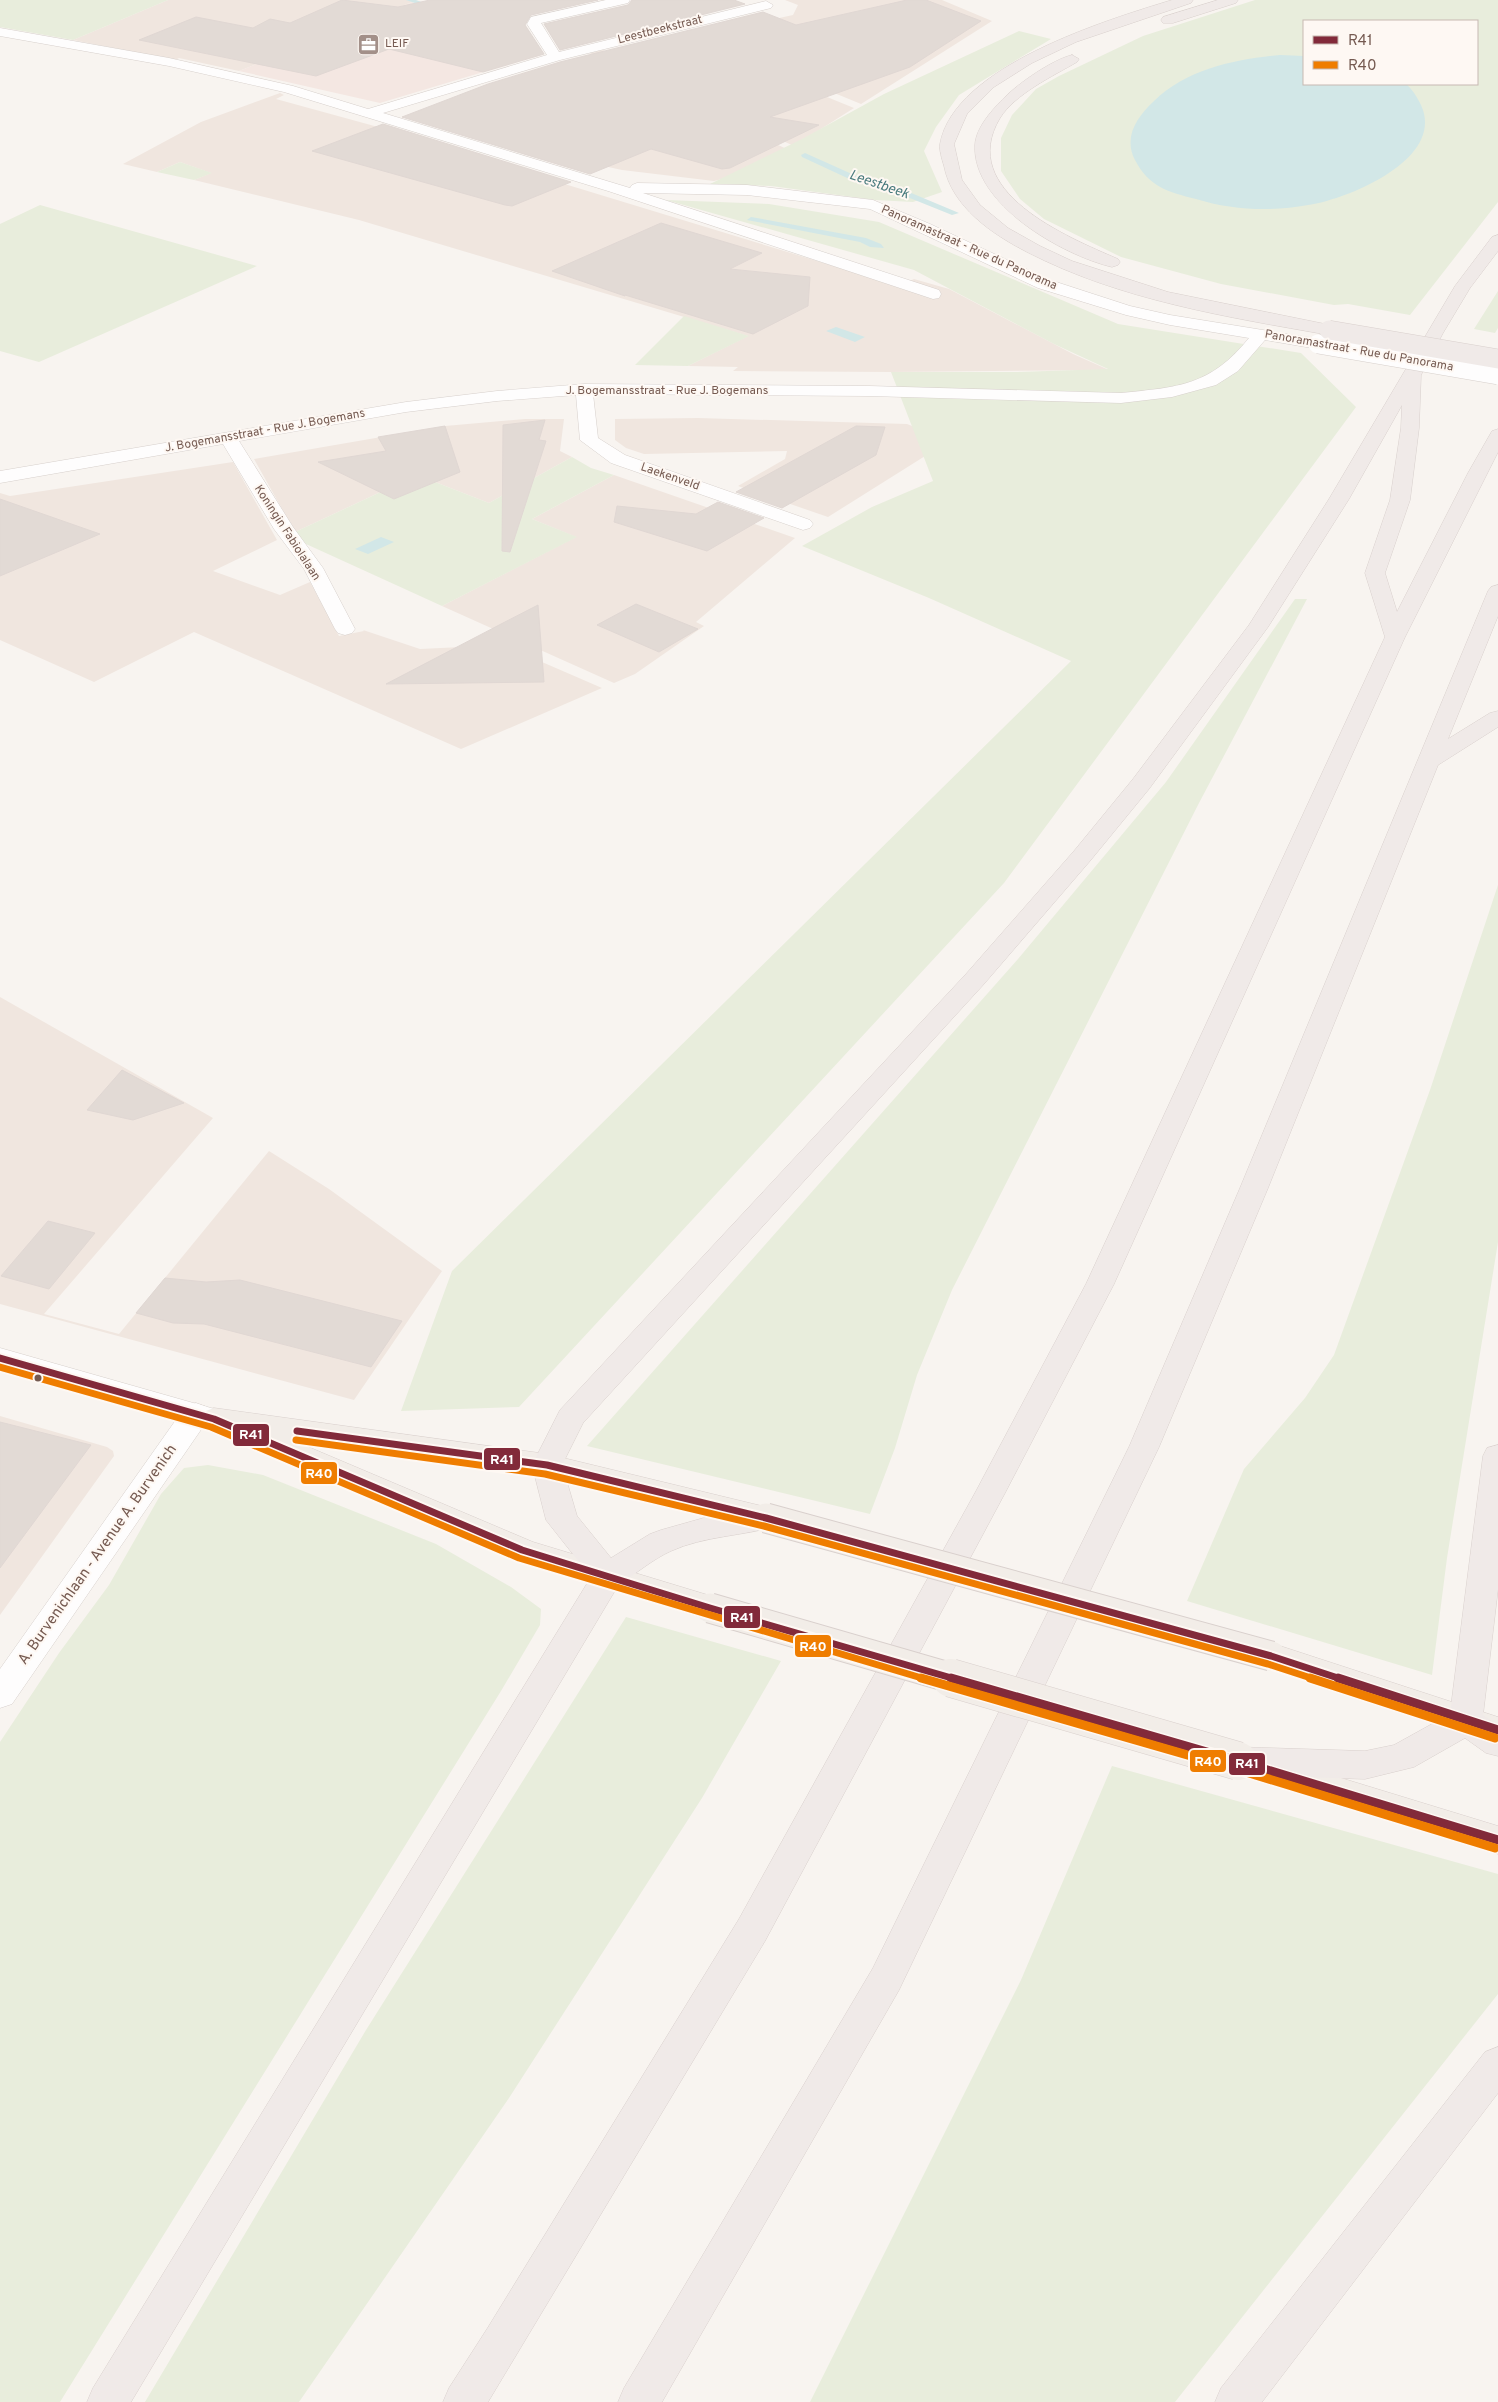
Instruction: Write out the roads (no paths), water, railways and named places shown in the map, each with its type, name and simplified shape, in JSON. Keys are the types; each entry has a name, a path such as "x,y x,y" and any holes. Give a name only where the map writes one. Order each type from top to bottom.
{"highway":[{"path":"1186,0 1101,28 1061,44 1024,62 988,85 962,109 949,131 946,152 952,177 967,201 995,226 1020,241 1066,264 1123,285 1324,337 1498,359"},
{"path":"1126,35 1231,0"},
{"path":"1090,50 1054,67 1009,96 984,132 982,150 984,169 1000,196 1015,211 1036,226 1095,256 1128,268"},
{"path":"608,1576 562,1520 547,1465 571,1417 975,979 1082,856 1141,784 1258,627 1340,499 1381,424 1412,376 1434,333 1463,286 1498,240"},
{"path":"1341,316 1498,343"},
{"path":"1394,637 1375,573 1400,500 1410,428 1412,376"},
{"path":"464,2402 507,2335 752,1930 1064,1354 1100,1284 1394,637 1498,435"},
{"path":"639,2402 886,1979 1144,1448 1254,1188 1498,591"},
{"path":"1427,762 1498,718"},
{"path":"1466,1721 1498,1456"},
{"path":"108,2402 608,1576 660,1542 707,1529 766,1518"},
{"path":"1466,1721 1498,1743"},
{"path":"1238,1760 1365,1765 1402,1757 1466,1721"},
{"path":"1236,2402 1498,2064"}],"main road":[{"path":"205,1417 547,1465 766,1518 1271,1656 1498,1730"},
{"path":"205,1417 522,1550 710,1608 1238,1760 1498,1840"}],"street":[{"path":"555,57 534,24 536,20 623,0"},
{"name":"Leestbeekstraat","path":"369,113 555,57 766,5"},
{"path":"0,32 227,74 369,113 613,188 933,294"},
{"name":"Panoramastraat - Rue du Panorama","path":"613,188 747,190 873,205 1044,284 1126,310 1260,335 1324,337 1498,375"},
{"name":"J. Bogemansstraat - Rue J. Bogemans","path":"0,477 406,408 497,396 584,388 1121,398 1185,388 1218,377 1240,360 1260,335"},
{"name":"Laekenveld","path":"584,388 587,433 590,440 606,452 618,459 802,524"},
{"name":"Koningin Fabiolalaan","path":"228,438 284,529 313,568 345,629"},
{"path":"0,1358 205,1417"},
{"name":"A. Burvenichlaan - Avenue A. Burvenich","path":"0,1695 205,1417"}],"waterway":[{"name":"Leestbeek","path":"409,0 435,8"},
{"name":"Leestbeek","path":"805,155 861,181 882,184 955,213"}],"place":[{"name":"LEIF","path":"369,44"}]}
